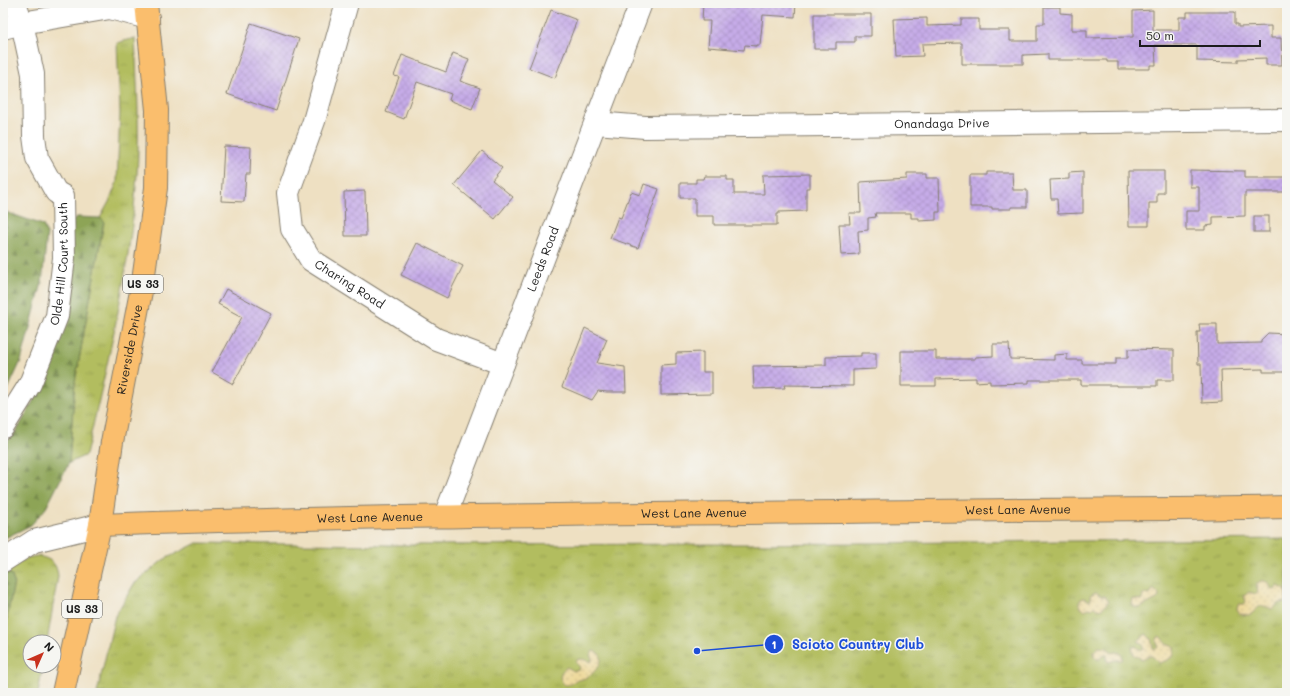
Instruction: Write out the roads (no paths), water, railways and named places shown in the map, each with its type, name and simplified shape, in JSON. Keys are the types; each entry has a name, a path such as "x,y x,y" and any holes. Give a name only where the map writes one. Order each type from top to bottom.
{"main road":[{"name":"Riverside Drive","path":"63,693 100,525 112,442 143,281 156,188 157,110 147,10"},
{"name":"West Lane Avenue","path":"100,525 445,516 602,516 1287,507"}],"street":[{"name":"Olde Hill Court South","path":"3,427 30,384 57,316 64,258 63,196 56,192 37,158 34,136 33,74 13,26 15,3"},
{"name":"Charing Road","path":"347,3 314,121 288,193 292,229 311,260 436,339 503,364"},
{"name":"Leeds Road","path":"445,516 641,3"},
{"path":"13,26 110,8 147,10"},
{"name":"Onandaga Drive","path":"596,123 616,126 653,127 1287,120"},
{"path":"3,561 34,541 100,525"}],"place":[{"name":"Scioto Country Club","path":"697,651"}]}
